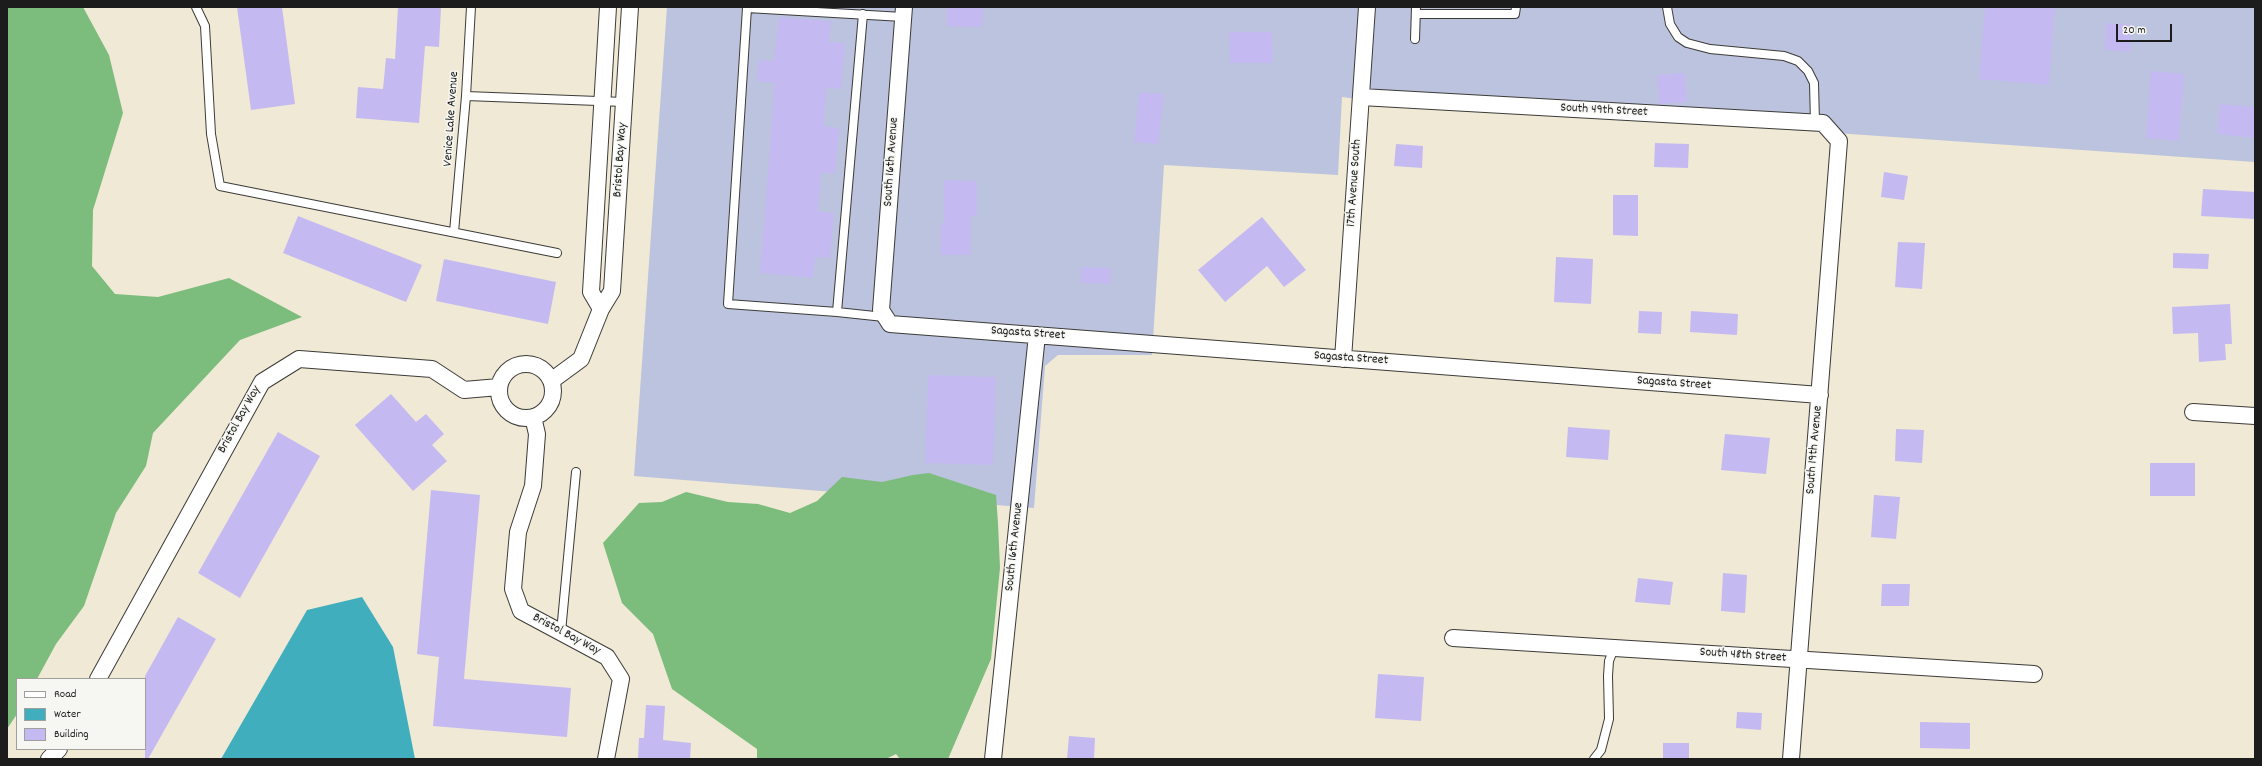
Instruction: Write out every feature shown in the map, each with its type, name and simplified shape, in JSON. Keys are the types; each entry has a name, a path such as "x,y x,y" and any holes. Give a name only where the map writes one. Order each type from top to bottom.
{"street":[{"name":"Bristol Bay Way","path":"601,309 591,292 608,7"},
{"name":"Bristol Bay Way","path":"551,381 581,359 601,309 612,291 630,7"},
{"name":"17th Avenue South","path":"1343,358 1367,7"},
{"name":"South 16th Avenue","path":"884,317 881,310 904,12"},
{"name":"South 49th Street","path":"1361,97 1823,123 1839,141"},
{"name":"South 19th Avenue","path":"1791,759 1839,141"},
{"name":"Sagasta Street","path":"884,317 890,324 1820,395"},
{"name":"South 16th Avenue","path":"993,759 1037,335"},
{"name":"Bristol Bay Way","path":"99,678 262,382 299,359 432,368 464,390 499,387"},
{"path":"523,364 540,367 551,381 552,399 542,413 533,417 524,418 508,411 502,404 499,387 507,372 523,364"},
{"path":"2193,412 2255,416"},
{"name":"Bristol Bay Way","path":"533,417 538,434 533,486 518,532 513,589 521,611 607,657 621,679 606,759"},
{"name":"South 48th Street","path":"1453,638 2034,674"},
{"path":"49,759 58,750"}],"lane":[{"path":"196,7 205,26 211,134 220,186 557,253"},
{"name":"Venice Lake Avenue","path":"454,232 466,96 471,7"},
{"path":"1415,38 1416,11 1515,14 1516,7"},
{"path":"1667,7 1670,24 1678,37 1687,43 1710,49 1784,56 1798,61 1808,71 1814,83 1815,123"},
{"path":"884,317 728,304 748,8 863,14 904,12"},
{"path":"837,312 863,14"},
{"path":"466,96 624,102"},
{"path":"561,632 576,472"},
{"path":"1594,759 1600,750 1606,735 1610,719 1608,676 1614,648"}],"shaded area":[{"path":"667,7 2255,7 2255,162 1373,101 1342,97 1338,175 1164,165 1152,355 1058,355 1045,366 1034,508 634,476"}],"green space":[{"path":"7,7 83,7 109,55 123,113 93,210 92,266 115,294 158,297 229,278 302,317 240,340 153,433 146,466 116,513 84,606 56,644 38,678 16,678 16,716 7,729"},
{"path":"929,473 996,495 998,523 1000,568 991,659 948,759 900,759 896,754 886,759 757,759 757,749 672,689 653,634 622,603 603,543 639,503 662,502 686,492 728,502 758,504 790,513 817,501 842,477 882,482"}],"water":[{"path":"362,597 393,647 415,759 221,759 307,610"}],"building":[{"path":"237,7 282,7 295,104 251,110"},
{"path":"398,7 441,7 439,47 425,46 419,123 356,118 358,87 383,89 386,58 395,59"},
{"path":"947,7 983,7 982,27 947,26"},
{"path":"1985,7 2055,7 2049,85 1979,79"},
{"path":"779,17 831,21 829,42 845,43 841,89 826,88 824,126 839,128 835,174 821,173 818,211 834,213 830,258 815,257 813,278 760,273 775,83 757,81 759,60 774,61"},
{"path":"2106,23 2131,25 2130,52 2105,50"},
{"path":"1229,32 1272,32 1273,63 1230,63"},
{"path":"2151,71 2184,74 2179,141 2146,138"},
{"path":"1685,73 1687,102 1659,104 1657,75"},
{"path":"1139,92 1164,94 1158,144 1134,142"},
{"path":"2220,104 2255,107 2255,138 2217,134"},
{"path":"1655,143 1689,144 1688,168 1654,167"},
{"path":"1396,144 1423,146 1422,168 1394,166"},
{"path":"1884,172 1908,176 1904,200 1881,197"},
{"path":"944,180 977,181 977,216 971,216 970,255 940,255 941,223 944,223"},
{"path":"2203,189 2255,192 2255,219 2201,216"},
{"path":"1613,195 1638,195 1638,236 1613,235"},
{"path":"298,216 422,265 406,302 283,253"},
{"path":"1262,217 1306,270 1284,287 1267,266 1225,302 1198,270"},
{"path":"1898,242 1925,243 1922,289 1895,287"},
{"path":"2173,253 2209,254 2208,269 2173,268"},
{"path":"1556,257 1593,259 1591,304 1554,302"},
{"path":"444,259 556,282 548,324 436,301"},
{"path":"1081,267 1111,268 1110,284 1081,283"},
{"path":"2230,304 2232,344 2225,344 2226,360 2199,362 2198,333 2173,334 2172,307"},
{"path":"1639,311 1662,312 1661,334 1638,333"},
{"path":"1691,311 1738,314 1737,335 1690,332"},
{"path":"928,375 996,377 993,465 925,463"},
{"path":"391,394 416,422 426,414 444,434 432,445 447,461 413,491 355,425"},
{"path":"1568,427 1610,430 1608,460 1566,457"},
{"path":"1896,429 1924,430 1922,463 1895,461"},
{"path":"278,432 320,456 240,598 198,573"},
{"path":"1725,434 1770,438 1766,474 1721,470"},
{"path":"2150,463 2195,463 2195,496 2150,496"},
{"path":"431,490 480,495 464,679 571,688 567,737 433,726 439,657 417,654"},
{"path":"1874,495 1900,497 1896,539 1871,537"},
{"path":"1723,573 1747,575 1745,613 1721,611"},
{"path":"1638,578 1673,582 1670,605 1635,602"},
{"path":"1882,584 1910,584 1909,606 1881,606"},
{"path":"178,617 216,639 148,759 145,759 145,676"},
{"path":"1378,674 1424,677 1421,721 1375,718"},
{"path":"646,705 665,706 663,740 691,743 690,759 638,759 639,738 644,738"},
{"path":"1737,712 1762,713 1761,730 1736,728"},
{"path":"1920,722 1970,723 1970,749 1920,748"},
{"path":"1069,736 1095,738 1094,759 1067,759"},
{"path":"1663,743 1689,743 1689,759 1663,759"}]}
